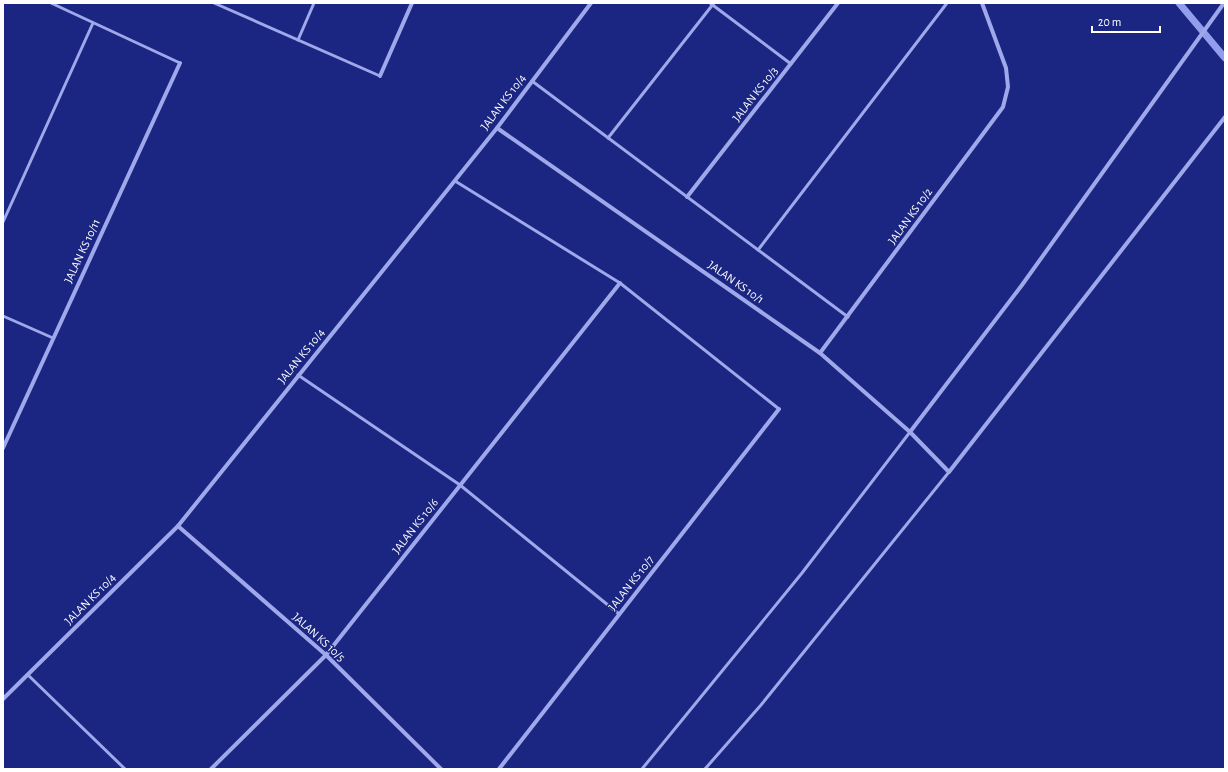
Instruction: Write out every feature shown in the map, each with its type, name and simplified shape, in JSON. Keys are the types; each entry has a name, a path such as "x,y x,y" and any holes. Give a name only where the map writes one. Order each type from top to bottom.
{"street":[{"path":"380,76 412,3"},
{"name":"JALAN KS 10/4","path":"3,699 178,526 497,128 591,3"},
{"name":"JALAN KS 10/3","path":"687,197 838,3"},
{"name":"JALAN KS 10/2","path":"820,353 1003,108 1008,88 1006,68 982,3"},
{"path":"910,432 1022,285 1223,4"},
{"name":"JALAN KS 10/11","path":"3,448 180,63"},
{"path":"949,472 1225,117"},
{"name":"JALAN KS 10/1","path":"497,128 820,353 910,432 949,472"},
{"name":"JALAN KS 10/6","path":"211,769 326,656 620,283"},
{"name":"JALAN KS 10/7","path":"499,769 779,410"},
{"name":"JALAN KS 10/5","path":"178,526 326,656 441,769"}],"lane":[{"path":"51,3 180,63"},
{"path":"214,3 380,76"},
{"path":"298,40 314,3"},
{"path":"758,250 947,3"},
{"path":"608,138 712,4 791,64"},
{"path":"3,222 93,22"},
{"path":"532,81 848,317"},
{"path":"455,180 620,283 779,410"},
{"path":"3,316 53,338"},
{"path":"298,375 460,485 619,614"},
{"path":"642,769 802,573 910,432"},
{"path":"705,769 762,705 949,472"},
{"path":"28,675 125,769"}],"waterway":[{"path":"1179,3 1225,58"}]}
